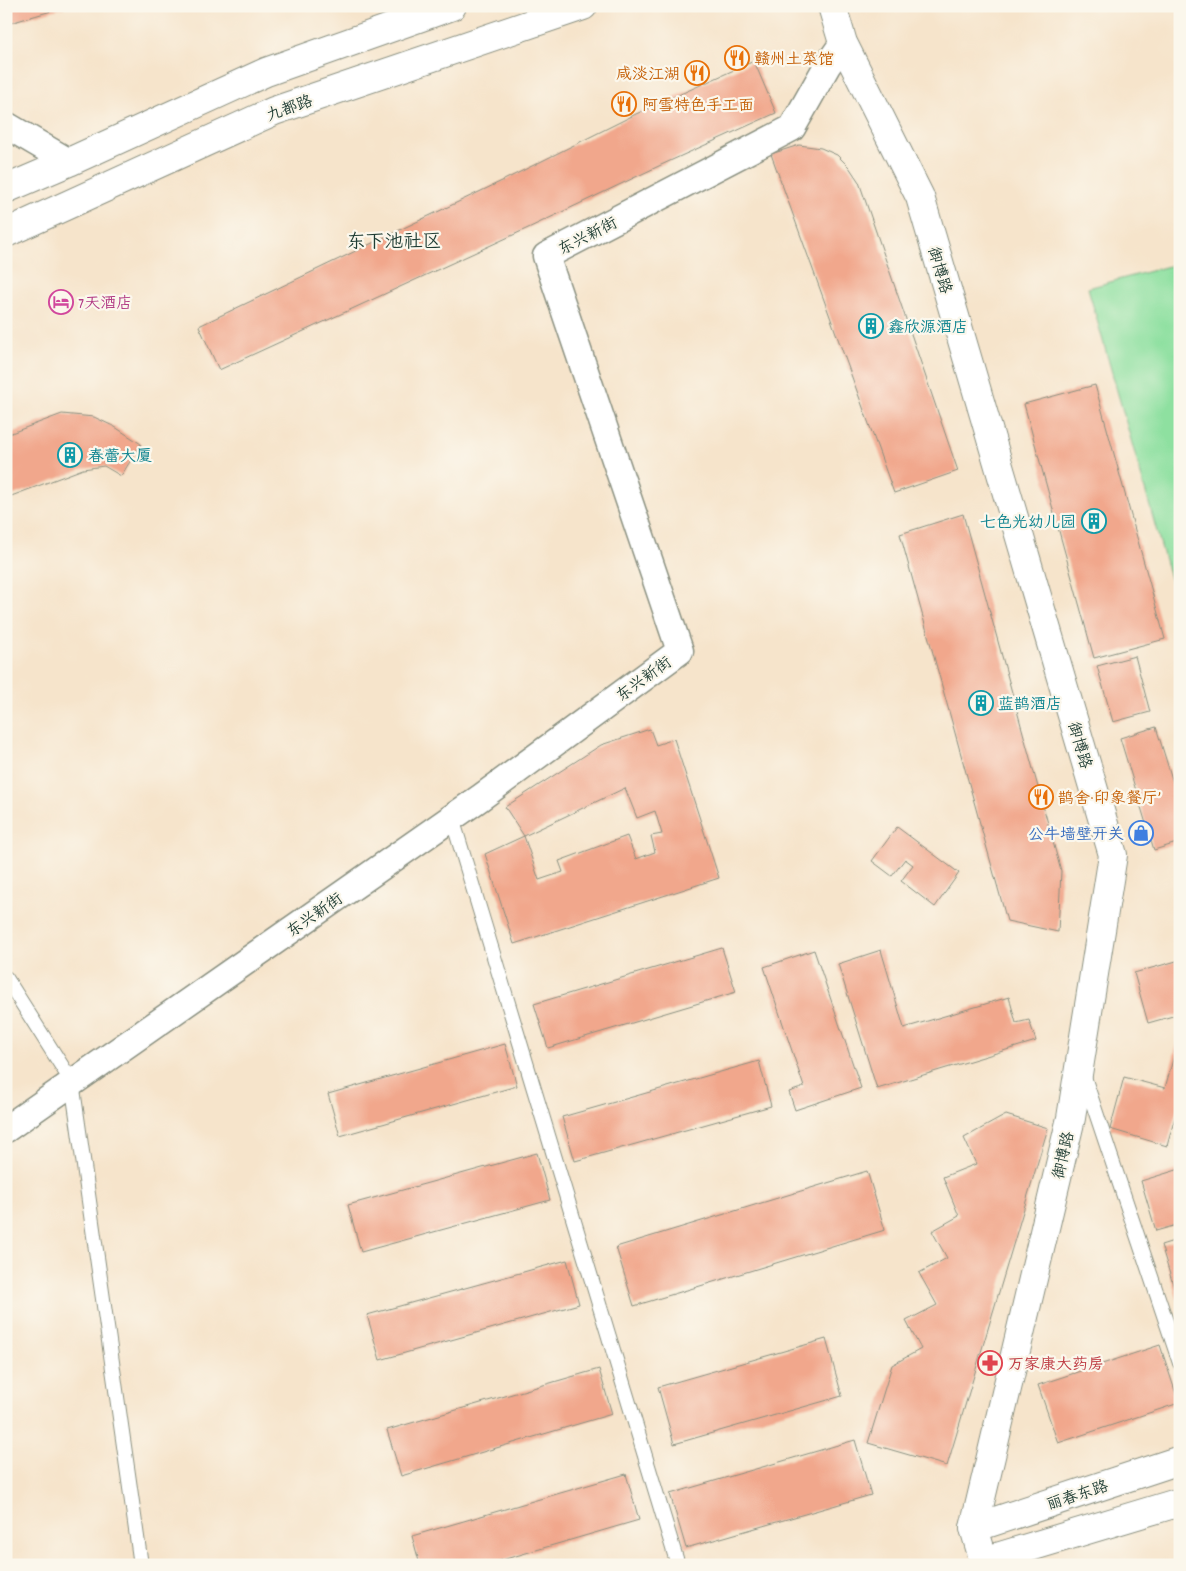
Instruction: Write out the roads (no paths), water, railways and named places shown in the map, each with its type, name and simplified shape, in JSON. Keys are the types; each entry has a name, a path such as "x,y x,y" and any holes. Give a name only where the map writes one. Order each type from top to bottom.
{"street":[{"path":"6,189 266,72 452,6"},
{"name":"九都路","path":"6,234 274,111 583,6"},
{"name":"御博路","path":"832,6 843,43 920,197 1113,855 1071,1118 974,1528"},
{"name":"东兴新街","path":"6,1129 452,818 680,651 546,256 792,128 827,66 843,43"},
{"path":"6,125 69,162"},
{"name":"丽春东路","path":"974,1528 1180,1460"},
{"path":"974,1528 984,1563 1180,1502"}],"lane":[{"path":"452,818 678,1565"},
{"path":"6,978 72,1082 141,1565"},
{"path":"1080,1063 1180,1363"}],"place":[{"name":"赣州土菜馆","path":"737,58"},
{"name":"咸淡江湖","path":"697,73"},
{"name":"阿雪特色手工面","path":"624,104"},
{"name":"7天酒店","path":"61,302"},
{"name":"鑫欣源酒店","path":"871,326"},
{"name":"春蕾大厦","path":"70,455"},
{"name":"七色光幼儿园","path":"1094,521"},
{"name":"蓝鹊酒店","path":"981,703"},
{"name":"鹊舍·印象餐厅’","path":"1041,797"},
{"name":"公牛墙壁开关","path":"1141,833"},
{"name":"万家康大药房","path":"990,1363"}],"district":[{"name":"东下池社区","path":"394,240"}]}
